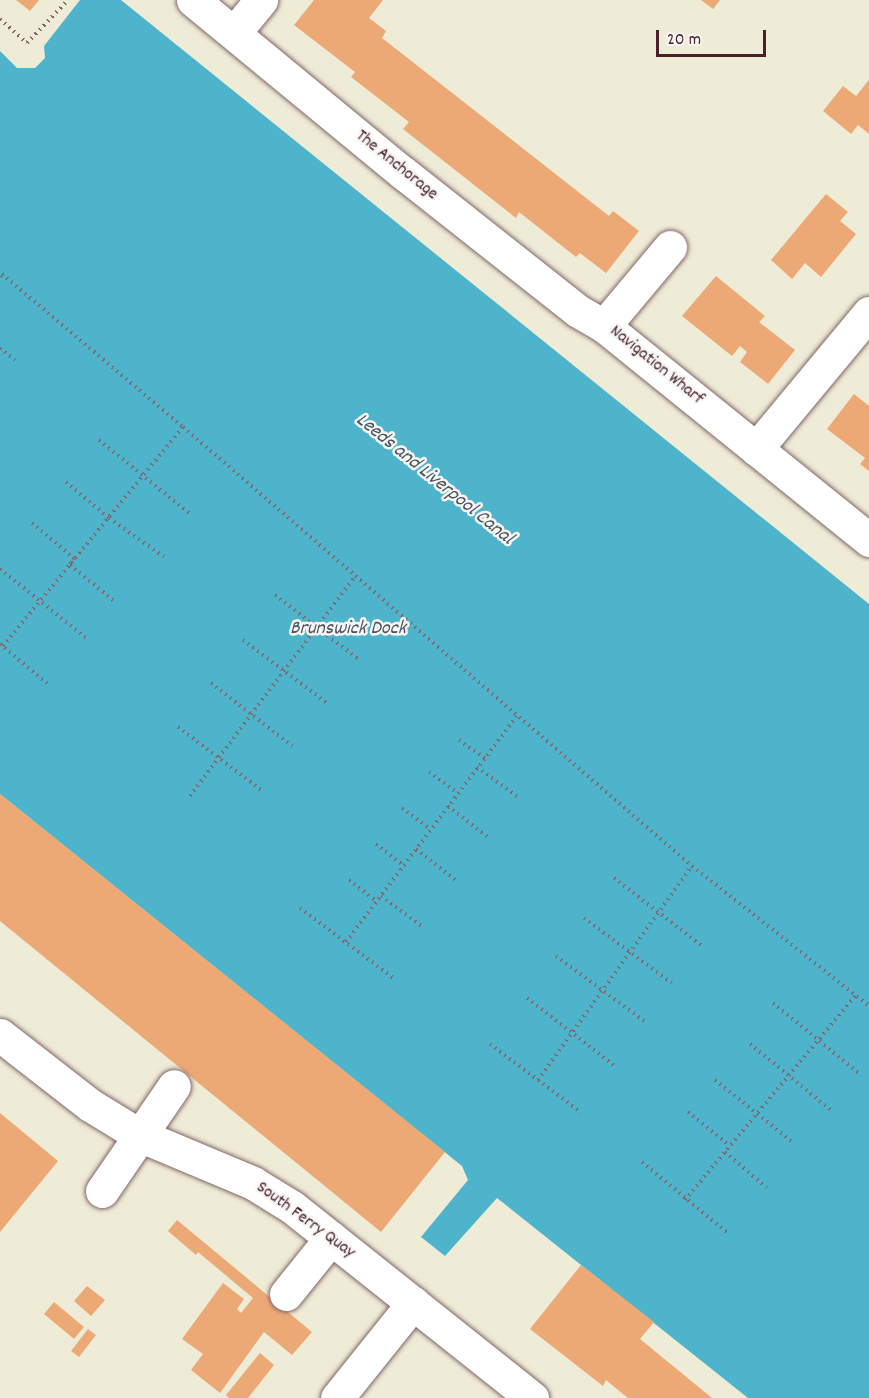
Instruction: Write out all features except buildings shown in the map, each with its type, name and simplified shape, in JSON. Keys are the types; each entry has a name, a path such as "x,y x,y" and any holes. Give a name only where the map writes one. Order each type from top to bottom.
{"street":[{"name":"The Anchorage","path":"193,0 411,180 578,310 604,326"},
{"path":"234,33 261,0"},
{"name":"Navigation Wharf","path":"670,247 604,326 869,540"},
{"path":"756,449 869,313"},
{"name":"South Ferry Quay","path":"0,1035 90,1106 139,1135 253,1183 292,1207 532,1398"},
{"path":"102,1191 174,1086"},
{"path":"286,1294 331,1239"},
{"path":"338,1398 413,1303"}],"path":[{"path":"0,19 27,43 68,0"},
{"path":"0,277 2,274 183,427 692,866 869,1006"},
{"path":"0,348 15,360"},
{"path":"48,684 2,645 183,427"},
{"path":"99,440 190,514"},
{"path":"66,482 109,518 164,557"},
{"path":"32,523 74,558"},
{"path":"70,565 114,601"},
{"path":"0,569 86,638"},
{"path":"190,796 355,576"},
{"path":"275,595 357,659"},
{"path":"243,640 326,702"},
{"path":"211,683 292,746"},
{"path":"346,942 517,716"},
{"path":"178,727 261,790"},
{"path":"459,740 485,758"},
{"path":"477,767 519,798"},
{"path":"429,771 458,793"},
{"path":"448,806 490,840"},
{"path":"402,807 430,829"},
{"path":"376,844 404,866"},
{"path":"416,849 458,882"},
{"path":"538,1080 692,866"},
{"path":"614,878 702,946"},
{"path":"349,880 377,902"},
{"path":"381,896 423,927"},
{"path":"300,908 395,979"},
{"path":"584,918 672,983"},
{"path":"556,956 647,1023"},
{"path":"685,1200 856,995"},
{"path":"527,998 616,1067"},
{"path":"773,1003 861,1075"},
{"path":"490,1044 581,1112"},
{"path":"750,1044 831,1110"},
{"path":"715,1080 795,1144"},
{"path":"688,1112 730,1146"},
{"path":"725,1152 767,1188"},
{"path":"642,1162 730,1235"}],"water":[{"name":"Brunswick Dock","path":"80,0 121,0 869,604 869,1398 748,1398 497,1198 445,1256 421,1237 468,1180 462,1166 0,794 0,51 17,68 35,68 45,58 44,46"}],"water label":[{"name":"Leeds and Liverpool Canal","path":"434,480"}]}
